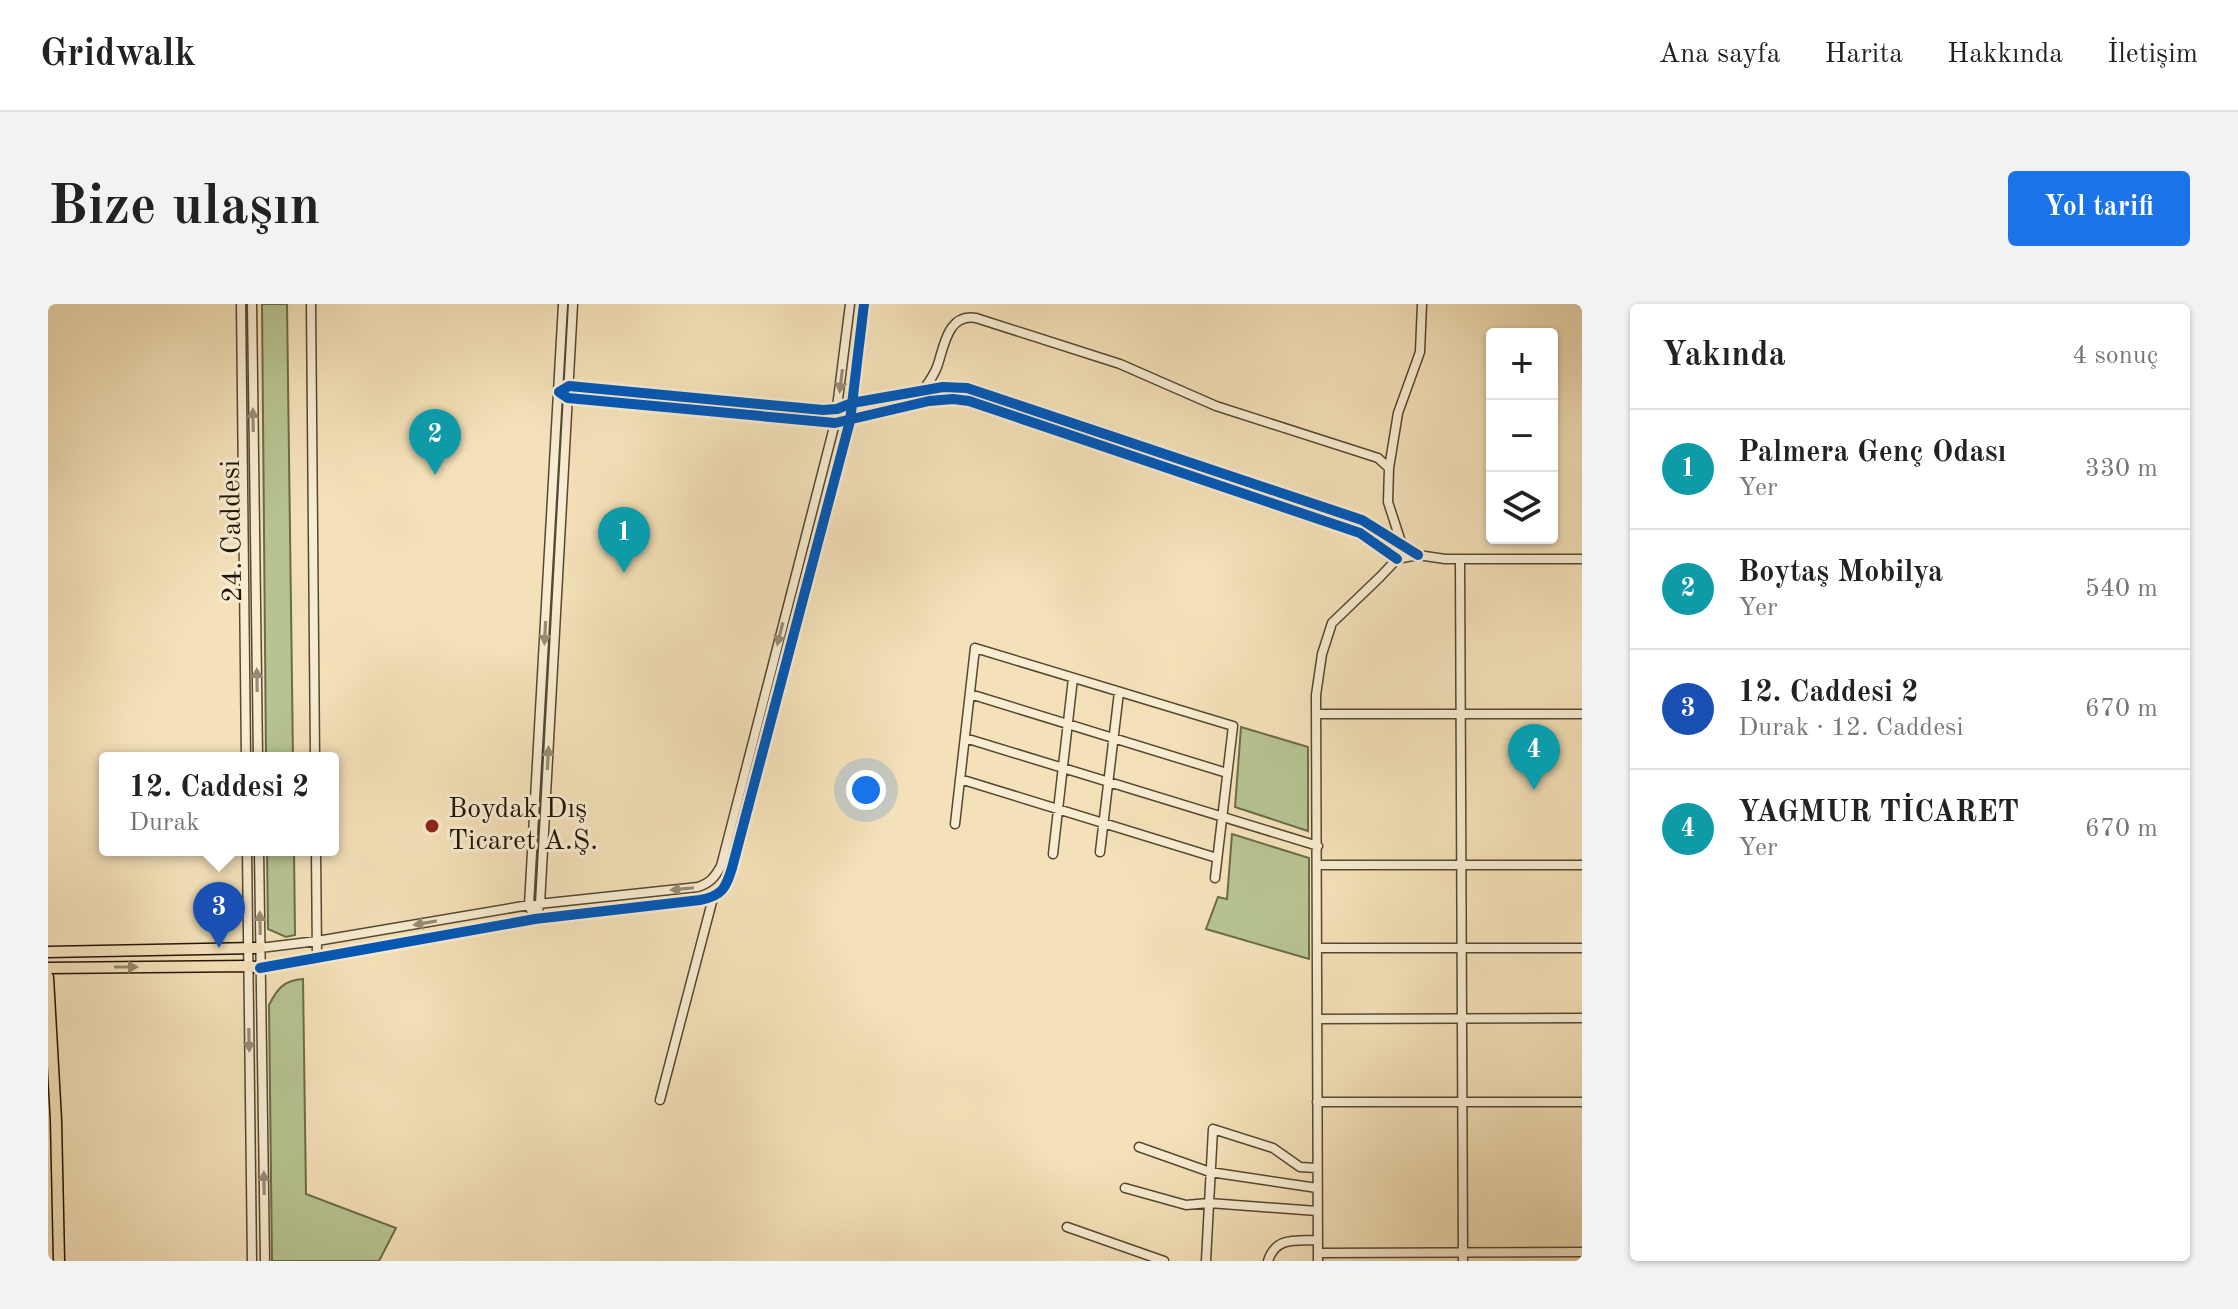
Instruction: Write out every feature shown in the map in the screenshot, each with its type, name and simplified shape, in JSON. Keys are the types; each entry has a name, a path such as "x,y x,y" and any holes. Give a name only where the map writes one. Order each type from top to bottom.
{"main road":[{"path":"260,948 48,954 48,965 260,968"},
{"path":"48,977 56,1120 59,1261"}],"street":[{"name":"24. Caddesi","path":"241,304 246,752"},
{"name":"24. Caddesi","path":"252,304 258,752"},
{"path":"311,304 315,752"},
{"path":"535,919 529,905 563,304"},
{"path":"535,919 540,904 573,304"},
{"path":"260,948 529,905 698,887 716,876 835,423 850,304"},
{"path":"260,968 535,919 713,898 724,889 850,421 864,304"},
{"path":"1401,543 1388,502 1389,468 1398,413 1420,352 1422,304"},
{"path":"924,390 935,372 944,343 954,325 962,318 973,317 1120,364 1216,406 1369,453 1389,468"},
{"path":"559,392 569,386 823,410 950,386 976,390 1362,520 1418,555"},
{"path":"559,392 568,398 835,423 929,401 953,399 976,402 1360,533 1397,559"},
{"path":"1582,559 1460,559 1418,555 1397,559 1339,614 1329,628 1319,669 1317,714 1318,1257 1463,1257 1582,1252"},
{"path":"1460,559 1463,1257"},
{"path":"955,824 975,648 1233,726 1215,878"},
{"path":"1053,854 1073,678"},
{"path":"1100,852 1119,692"},
{"path":"970,694 1227,773"},
{"path":"1317,714 1582,714"},
{"path":"965,738 1318,846"},
{"path":"960,779 1217,858"},
{"path":"247,856 252,1261"},
{"path":"259,856 265,1261"},
{"path":"316,856 317,957"},
{"path":"1318,865 1582,865"},
{"path":"660,1100 713,898"},
{"path":"1318,948 1582,948"},
{"path":"1317,1019 1582,1018"},
{"path":"1317,1102 1582,1102"},
{"path":"1206,1261 1213,1129 1273,1148 1300,1167 1317,1168"},
{"path":"1139,1147 1210,1172 1317,1188"},
{"path":"1125,1188 1186,1205 1209,1203 1317,1211"},
{"path":"1067,1227 1164,1261"},
{"path":"1268,1261 1280,1243 1318,1240"}],"green space":[{"path":"262,304 287,304 293,752 266,752"},
{"path":"1241,727 1308,747 1308,831 1235,807"},
{"path":"1232,834 1309,858 1309,959 1206,929 1218,897 1227,899"},
{"path":"267,856 294,856 295,935 286,937 268,929"},
{"path":"303,979 306,1194 396,1228 379,1261 272,1261 269,1005 282,986"}],"cycle path":[{"path":"260,968 535,919 700,900 722,890 732,868 850,421 864,304"},
{"path":"1397,559 1360,533 969,401 929,401 835,423 568,398 559,392 569,386 823,410 943,387 967,388 1362,520 1418,555"}],"place":[{"name":"Boytaş Mobilya","path":"435,475"},
{"name":"Palmera Genç Odası","path":"624,573"},
{"name":"YAGMUR TİCARET","path":"1534,790"},
{"name":"Boydak Dış Ticaret A.Ş.","path":"432,826"},
{"name":"12. Caddesi 2","path":"219,948"}]}
